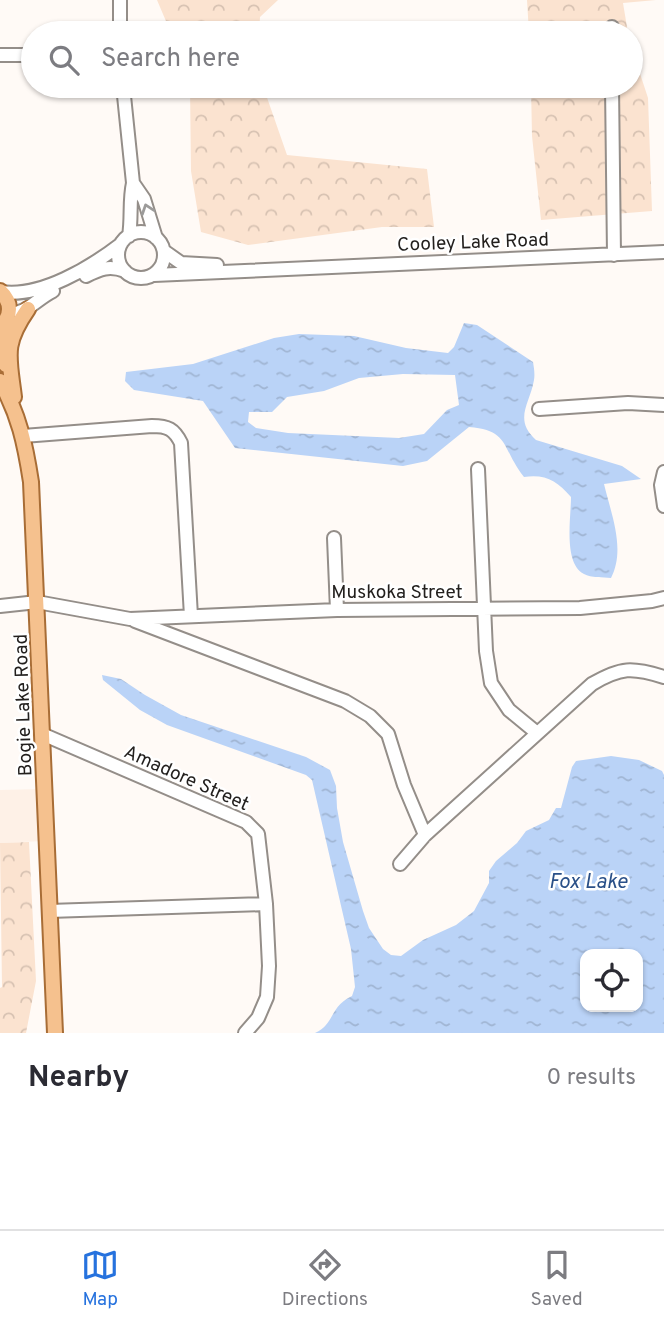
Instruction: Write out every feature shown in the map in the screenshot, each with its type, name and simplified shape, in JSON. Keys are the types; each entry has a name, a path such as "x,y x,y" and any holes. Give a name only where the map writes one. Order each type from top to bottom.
{"main road":[{"path":"1,291 9,303 0,347 4,375"},
{"path":"4,375 13,334 28,309"},
{"name":"Bogie Lake Road","path":"4,375 23,436 31,482 55,1033"}],"street":[{"path":"120,0 120,21"},
{"path":"0,55 21,55"},
{"path":"124,98 133,183 130,197 132,221 118,258 125,271"},
{"path":"612,98 614,255"},
{"path":"4,322 28,309 42,296 105,267 115,267 138,278 153,275 163,263 164,251 156,238 144,200 133,183"},
{"path":"1,291 11,293 47,286 101,259 139,232 147,232 156,238"},
{"name":"Cooley Lake Road","path":"164,251 181,262 284,268"},
{"name":"Cooley Lake Road","path":"153,275 664,252"},
{"path":"539,409 628,403 664,405"},
{"path":"23,436 152,426 164,426 176,432 181,443 191,616"},
{"path":"478,469 486,652 491,683 509,710 537,733"},
{"path":"664,472 661,485 664,506"},
{"path":"334,538 337,610"},
{"name":"Muskoka Street","path":"130,619 337,610 580,608 664,598"},
{"name":"Muskoka Street","path":"0,606 37,602 130,619 345,701 370,716 388,734 404,785 425,835"},
{"path":"400,864 425,835 593,684 613,672 642,670 664,677"},
{"name":"Amadore Street","path":"42,734 246,822 258,834 266,904 269,966 267,997 258,1018 245,1033"},
{"path":"49,911 266,904"}],"shaded area":[{"path":"41,789 44,841 0,843 0,790"}],"green space":[{"path":"157,0 278,0 260,17 260,21 166,21"},
{"path":"527,0 656,0 623,3 626,21 528,21"},
{"path":"643,83 648,98 652,211 541,220 532,136 531,98 643,98"},
{"path":"190,98 267,98 287,155 427,169 434,227 382,227 248,245 201,232 191,171"},
{"path":"29,842 36,981 26,1033 0,1033 0,843"}],"water":[{"path":"464,323 477,325 533,362 534,380 524,418 525,425 536,440 622,466 641,479 604,484 617,543 611,578 584,574 573,560 570,539 571,497 550,480 524,477 503,442 492,432 469,427 427,461 403,466 235,448 203,401 134,390 125,381 126,372 193,364 274,338 299,334 354,336 406,348 448,353 454,347","holes":["403,374 455,375 459,405 447,410 424,434 399,438 288,433 256,428 248,422 249,412 272,412 287,397 324,391 359,378"]},
{"name":"Fox Lake","path":"102,675 121,679 181,715 306,757 330,770 336,786 343,842 363,911 369,928 383,949 391,955 401,956 423,940 456,925 474,911 489,883 489,871 496,861 517,843 526,831 549,820 556,808 561,808 576,761 611,756 639,760 662,771 664,1033 315,1033 326,1025 339,1005 352,996 355,987 351,949 312,780 306,775 167,725 140,710 103,680"}]}
